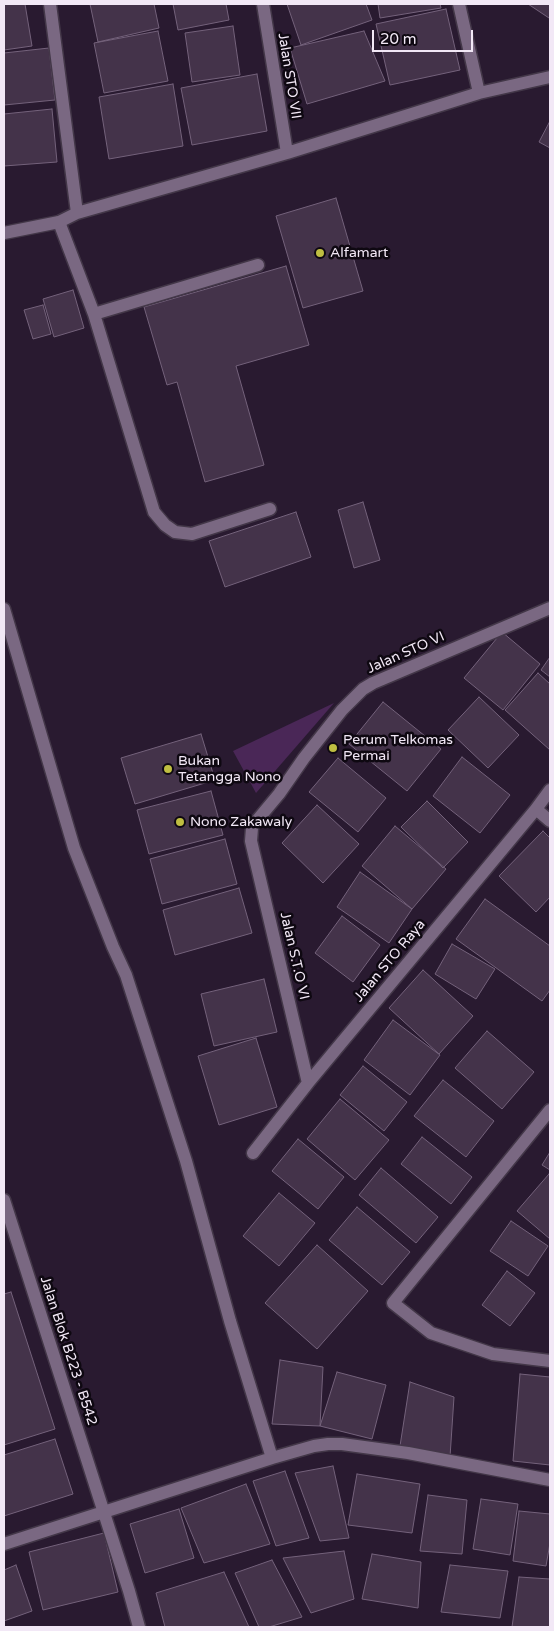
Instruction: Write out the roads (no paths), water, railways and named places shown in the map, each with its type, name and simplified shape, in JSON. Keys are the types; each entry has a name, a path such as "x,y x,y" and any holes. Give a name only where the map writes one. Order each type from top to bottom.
{"street":[{"path":"50,4 78,213"},
{"name":"Jalan STO VII","path":"263,4 286,153"},
{"path":"459,4 479,93"},
{"path":"4,233 59,222 78,213 286,153 479,93 550,77"},
{"path":"59,222 94,314 154,512 165,525 175,532 192,534 270,509"},
{"path":"94,314 258,265"},
{"name":"Jalan STO VI","path":"250,836 254,824 279,794 304,758 342,710 363,689 372,683 550,608"},
{"path":"4,609 74,848 126,975 186,1161 230,1321 272,1458"},
{"name":"Jalan STO Raya","path":"253,1153 308,1083 550,790"},
{"path":"536,809 550,821"},
{"name":"Jalan S.T.O VI","path":"250,836 308,1083"},
{"path":"550,1110 393,1303 431,1333 494,1354 550,1362"},
{"name":"Jalan Blok B223 - B542","path":"4,1200 7,1222 28,1275 139,1627"},
{"path":"4,1544 314,1446 342,1444 408,1452 550,1480"}],"place":[{"name":"Alfamart","path":"320,253"},
{"name":"Perum Telkomas Permai","path":"333,748"},
{"name":"Bukan Tetangga Nono","path":"168,769"},
{"name":"Nono Zakawaly","path":"180,822"}]}
